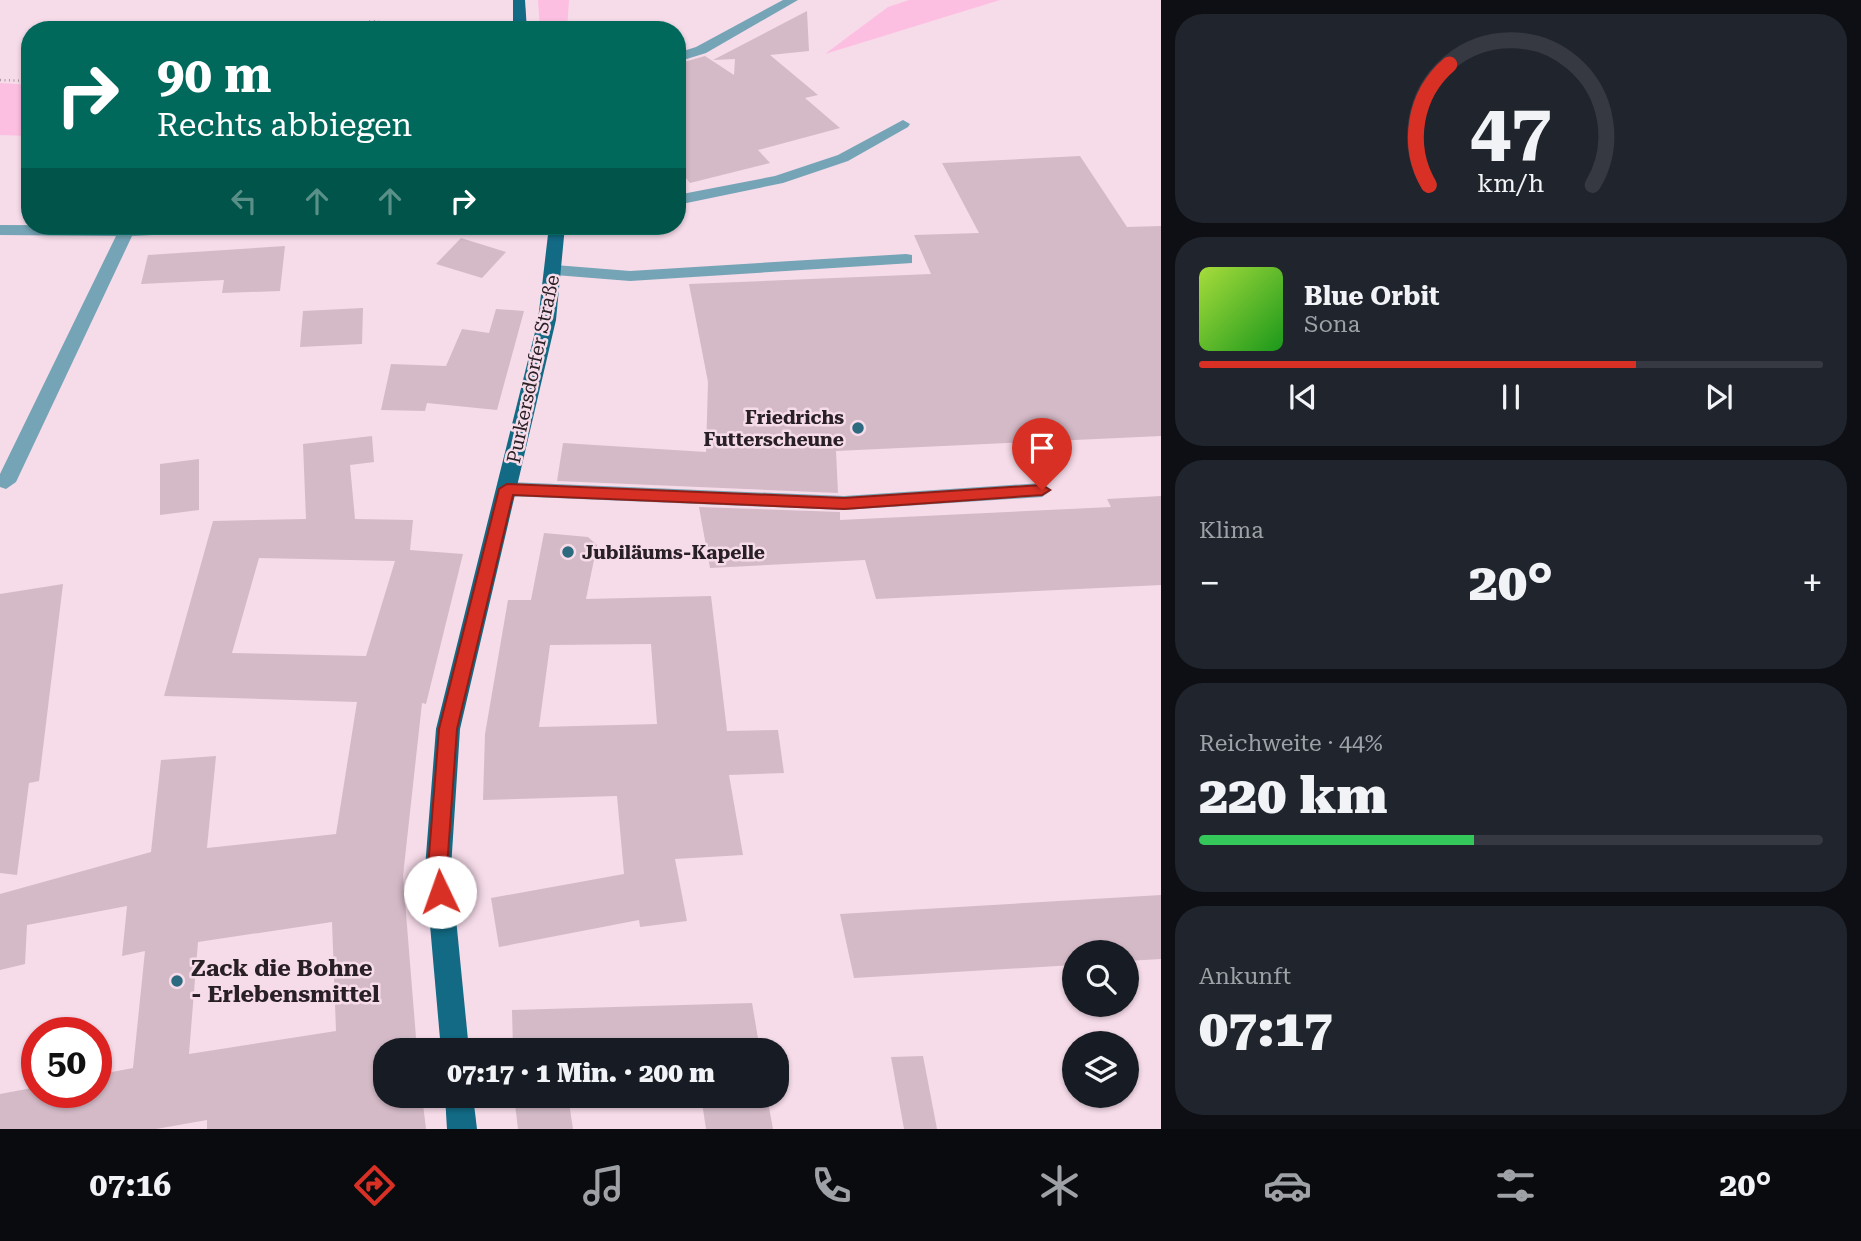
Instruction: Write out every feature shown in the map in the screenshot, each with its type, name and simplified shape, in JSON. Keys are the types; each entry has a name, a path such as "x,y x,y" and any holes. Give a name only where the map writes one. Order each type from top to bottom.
{"main road":[{"path":"519,0 520,21"},
{"name":"Purkersdorfer Straße","path":"455,1038 438,868 448,729 547,320 555,270 557,235"},
{"path":"460,1108 462,1129"}],"street":[{"path":"686,55 702,50 792,0"},
{"path":"686,198 778,180 843,158 903,124"},
{"path":"0,230 21,230"},
{"path":"6,482 124,235"},
{"path":"555,270 630,276 906,259"},
{"path":"507,489 844,503 1042,490"}],"path":[{"path":"0,80 21,81"}],"shaded area":[{"path":"538,0 569,0 568,21 539,21"},
{"path":"909,0 1000,0 825,54 888,7"},
{"path":"0,83 21,84 21,136 0,135"}],"building":[{"path":"807,11 809,51 770,55 818,95 805,98 840,128 758,150 770,163 690,183 686,178 686,61 705,56 734,75 735,59 713,60"},
{"path":"1080,156 1127,227 1161,226 1161,436 836,451 838,493 557,481 563,443 706,452 708,382 689,284 931,274 914,235 979,233 942,163"},
{"path":"461,238 506,252 482,278 436,264"},
{"path":"285,246 280,291 222,293 224,280 141,284 148,255"},
{"path":"363,308 362,344 300,347 303,311"},
{"path":"496,309 524,311 497,410 427,403 425,411 381,410 391,364 446,366 462,329 489,333"},
{"path":"372,436 374,462 350,465 355,519 413,520 410,550 463,554 426,704 422,703 403,876 416,1038 373,1038 373,1108 423,1108 426,1129 207,1129 207,1120 156,1129 0,1129 0,1094 21,1090 21,1108 112,1108 112,1072 133,1068 145,951 122,956 127,906 27,925 25,964 0,970 0,894 151,852 161,760 216,756 207,848 336,834 357,702 164,696 213,521 306,519 303,444","holes":["259,558 395,561 366,656 232,653","332,922 336,1031 189,1054 198,942"]},
{"path":"199,459 199,510 160,515 160,464"},
{"path":"1161,496 1161,585 876,599 865,560 710,568 699,507 840,512 840,520 1111,507 1107,499"},
{"path":"544,533 588,537 597,545 586,599 711,596 727,731 778,730 784,773 729,775 743,855 675,859 687,921 640,927 639,920 499,947 491,898 624,874 617,796 483,800 485,734 508,600 531,600","holes":["651,644 657,724 539,727 550,645"]},
{"path":"63,584 39,781 29,783 17,875 0,873 0,594"},
{"path":"1161,895 1161,959 1139,960 1139,940 1062,940 1062,966 854,978 840,914"},
{"path":"752,1003 758,1038 513,1038 512,1010"},
{"path":"923,1056 937,1129 904,1129 891,1057"},
{"path":"515,1108 570,1108 573,1129 518,1129"},
{"path":"703,1108 769,1108 773,1129 706,1129"}],"place":[{"name":"Friedrichs Futterscheune","path":"858,428"},
{"name":"Jubiläums-Kapelle","path":"568,552"},
{"name":"Zack die Bohne - Erlebensmittel","path":"177,981"}],"route":[{"path":"440,892 438,868 448,729 507,489 844,503 1042,490"}]}
